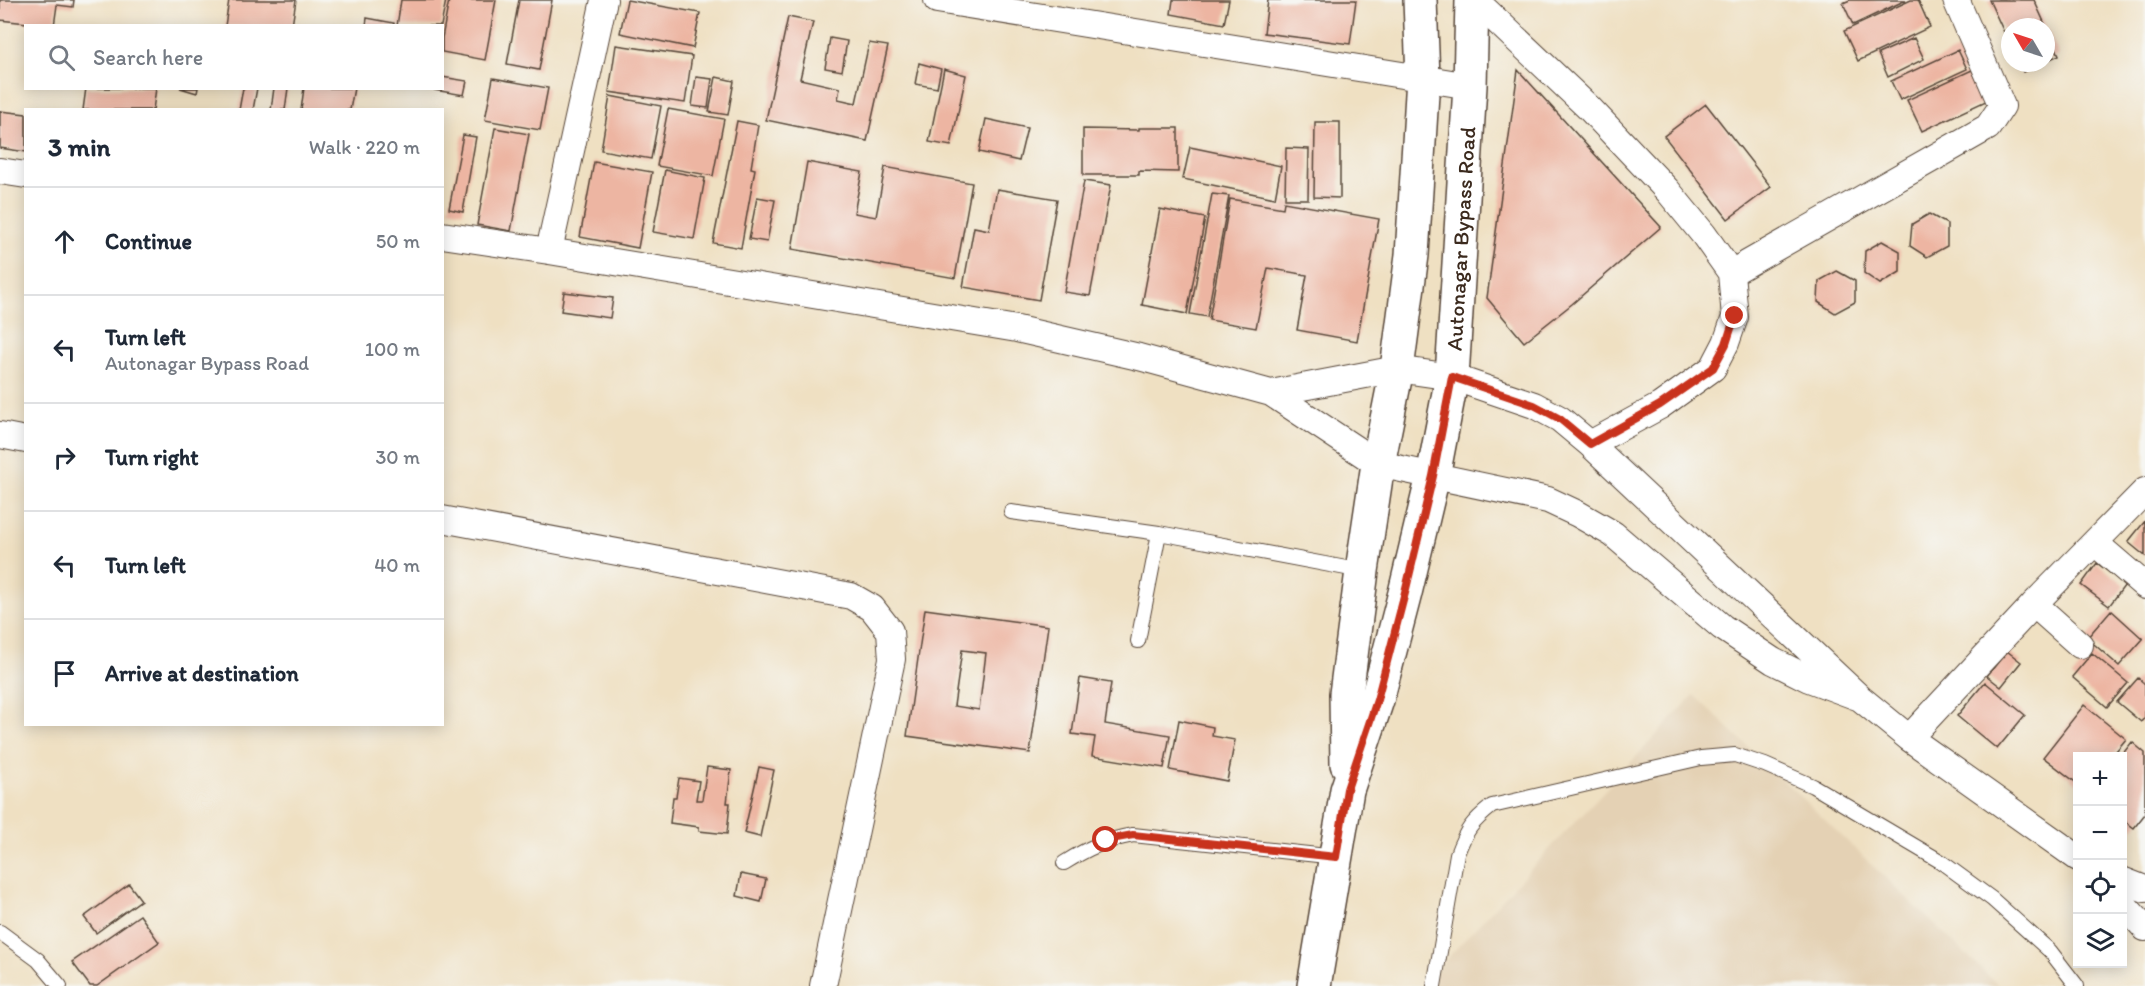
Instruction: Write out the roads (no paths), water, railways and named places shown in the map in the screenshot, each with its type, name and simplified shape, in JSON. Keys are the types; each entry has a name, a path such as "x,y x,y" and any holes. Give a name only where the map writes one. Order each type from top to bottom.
{"main road":[{"name":"Autonagar Bypass Road","path":"1347,789 1346,694 1378,464 1397,369 1412,255 1423,78 1420,0"},
{"name":"Autonagar Bypass Road","path":"1314,986 1347,789 1377,700 1433,476 1452,377 1473,0"}],"street":[{"path":"549,251 604,0"},
{"path":"937,0 1470,86"},
{"path":"1473,0 1590,110 1668,191 1731,273 1735,316 1726,344 1713,368 1660,405 1590,444"},
{"path":"1731,273 1989,126 2002,106 1956,0"},
{"path":"0,171 24,175"},
{"path":"444,235 1017,329 1139,357 1270,393 1378,464 1548,500 1578,514 1613,534 1722,627 1773,662 1860,699"},
{"path":"1270,393 1397,369 1452,377 1534,405 1560,419 1590,444 1860,699 1909,738 2073,854"},
{"path":"0,435 24,440"},
{"path":"1909,738 2034,604 2145,491"},
{"path":"444,519 852,596 872,608 890,631 892,659 822,986"},
{"path":"2095,543 2145,586"},
{"path":"2034,604 2080,645"},
{"path":"2127,882 2145,889"},
{"path":"2127,908 2145,928"}],"lane":[{"path":"1011,512 1159,533 1362,571"},
{"path":"1138,641 1159,533"},
{"path":"1434,986 1457,854 1464,834 1473,821 1492,806 1701,758 1735,755 1813,786 1940,861 1992,899 2050,951 2077,986"},
{"path":"1064,863 1106,840 1133,835 1336,857"},
{"path":"0,932 38,960 60,986"}]}
